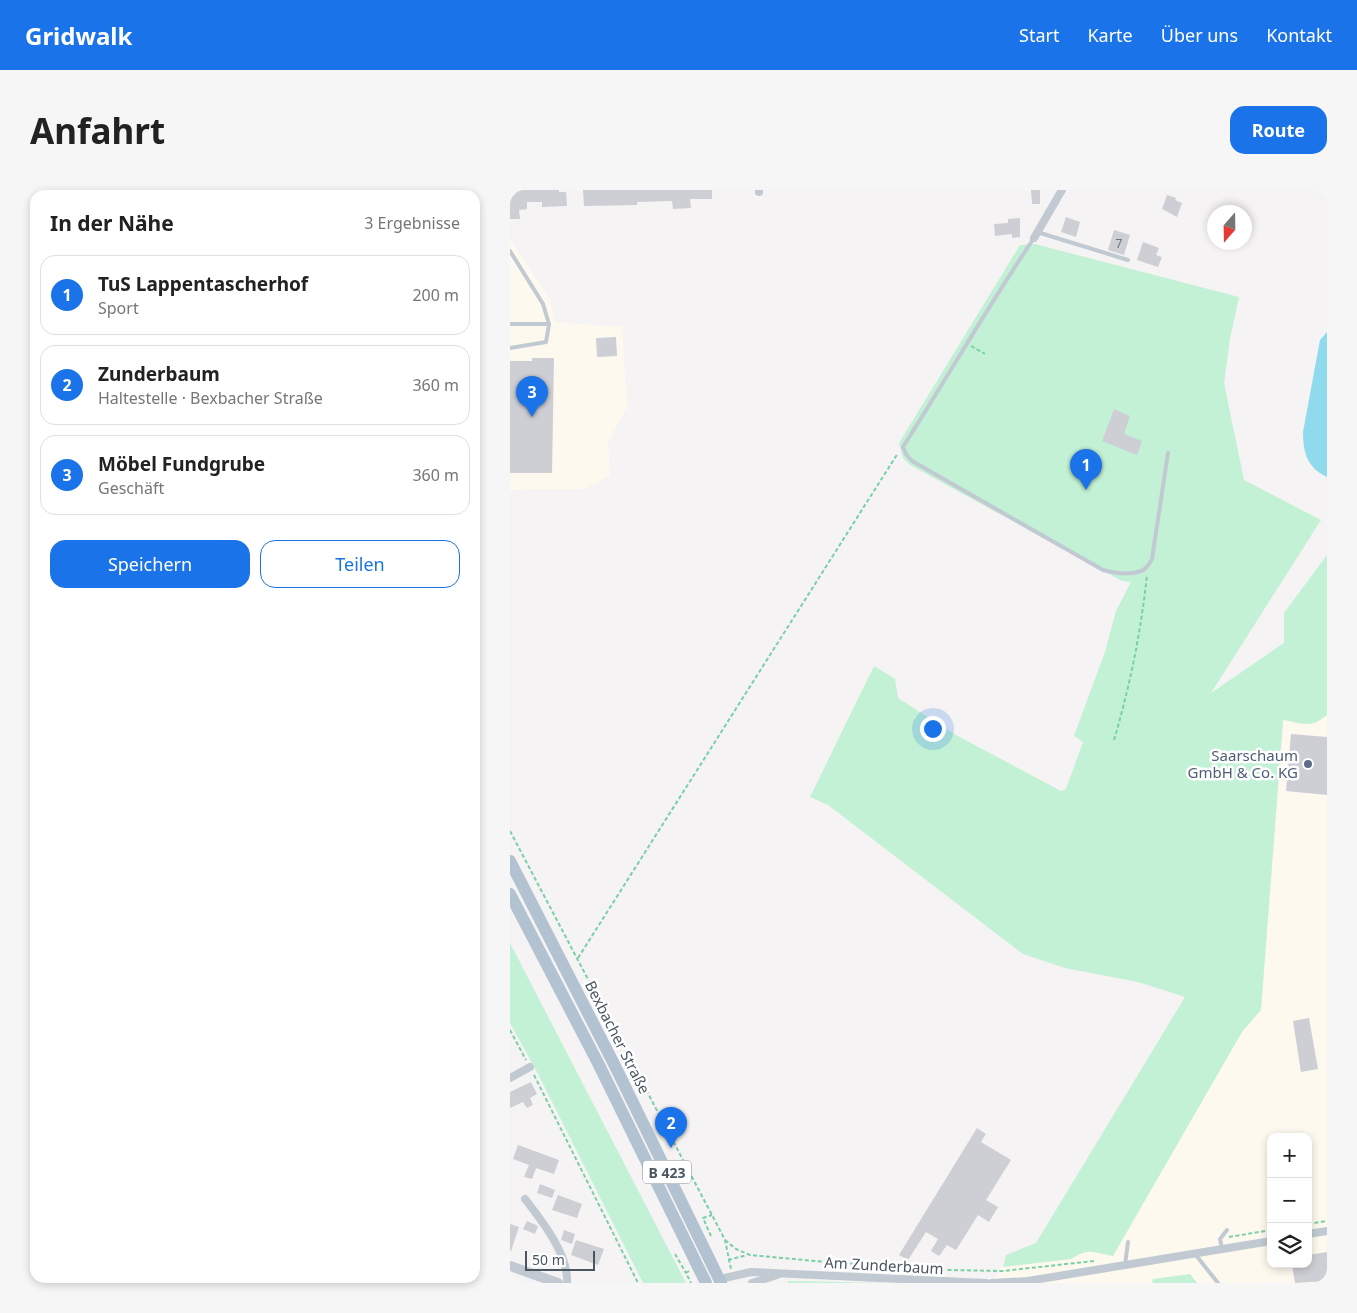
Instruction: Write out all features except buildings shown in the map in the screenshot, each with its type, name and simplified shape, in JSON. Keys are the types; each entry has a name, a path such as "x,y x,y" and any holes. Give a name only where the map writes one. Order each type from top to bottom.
{"main road":[{"name":"Bexbacher Straße","path":"510,861 614,1066 717,1282"},
{"name":"Bexbacher Straße","path":"510,894 598,1063 706,1283"}],"street":[{"path":"1035,235 1062,190"},
{"path":"510,1078 530,1067"},
{"path":"525,1199 540,1218 561,1256 567,1269 567,1283"},
{"path":"1312,1233 1327,1231"},
{"path":"992,1283 1028,1281 1267,1241"},
{"path":"510,1266 558,1283"},
{"name":"Am Zunderbaum","path":"717,1282 751,1272 986,1283"},
{"name":"Am Zunderbaum","path":"752,1283 781,1274"}],"lane":[{"path":"1128,260 1035,235 997,292 967,344 902,447 912,461 1103,570 1124,573 1141,571 1147,567 1152,559 1168,453"},
{"path":"510,250 543,304 548,324 546,342 510,348"},
{"path":"510,324 548,324"},
{"path":"1222,1249 1220,1239 1227,1230"},
{"path":"1125,1266 1128,1242"},
{"path":"1193,1253 1218,1283"}],"path":[{"path":"967,344 985,354"},
{"path":"578,958 668,819 738,704 902,447"},
{"path":"1114,740 1133,666 1143,616 1147,567"},
{"path":"510,831 725,1240 733,1276"},
{"path":"510,1030 638,1283"},
{"path":"711,1236 703,1218 712,1215"},
{"path":"1312,1223 1327,1221"},
{"path":"1220,1239 1267,1231"},
{"path":"725,1240 736,1250 750,1255 826,1262 982,1271 1003,1271 1100,1260"},
{"path":"675,1254 686,1273"},
{"path":"728,1260 750,1255"}],"shaded area":[{"path":"510,240 550,299 555,322 622,327 627,407 608,442 610,475 585,489 510,490"},
{"path":"1327,715 1327,1283 992,1283 1004,1264 1070,1259 1078,1254 1092,1250 1102,1254 1242,1032 1261,1010 1284,719 1300,724 1317,723"}],"green space":[{"path":"1035,244 1239,297 1230,339 1224,383 1244,480 1321,520 1211,693 1284,643 1284,613 1327,555 1327,715 1311,724 1283,720 1261,1010 1242,1032 1113,1256 1088,1252 1071,1259 1003,1267 1006,1255 1036,1243 1185,997 1138,982 1065,968 1023,954 828,805 810,797 874,666 895,679 898,698 956,735 1061,791 1066,789 1083,742 1074,736 1105,652 1116,611 1131,582 1122,581 910,465 903,458 899,443 1020,245"},
{"path":"510,943 686,1283 643,1283 536,1070 510,1023"},
{"path":"1190,1274 1197,1283 1152,1283 1153,1279"},
{"path":"788,1281 890,1283 788,1283"}],"water":[{"path":"1327,332 1327,477 1315,469 1308,459 1305,453 1303,432 1320,340"}],"place":[{"name":"Möbel Fundgrube","path":"532,417"},
{"name":"TuS Lappentascherhof","path":"1086,490"},
{"name":"Saarschaum GmbH & Co. KG","path":"1308,764"},
{"name":"Zunderbaum","path":"671,1148"}]}
